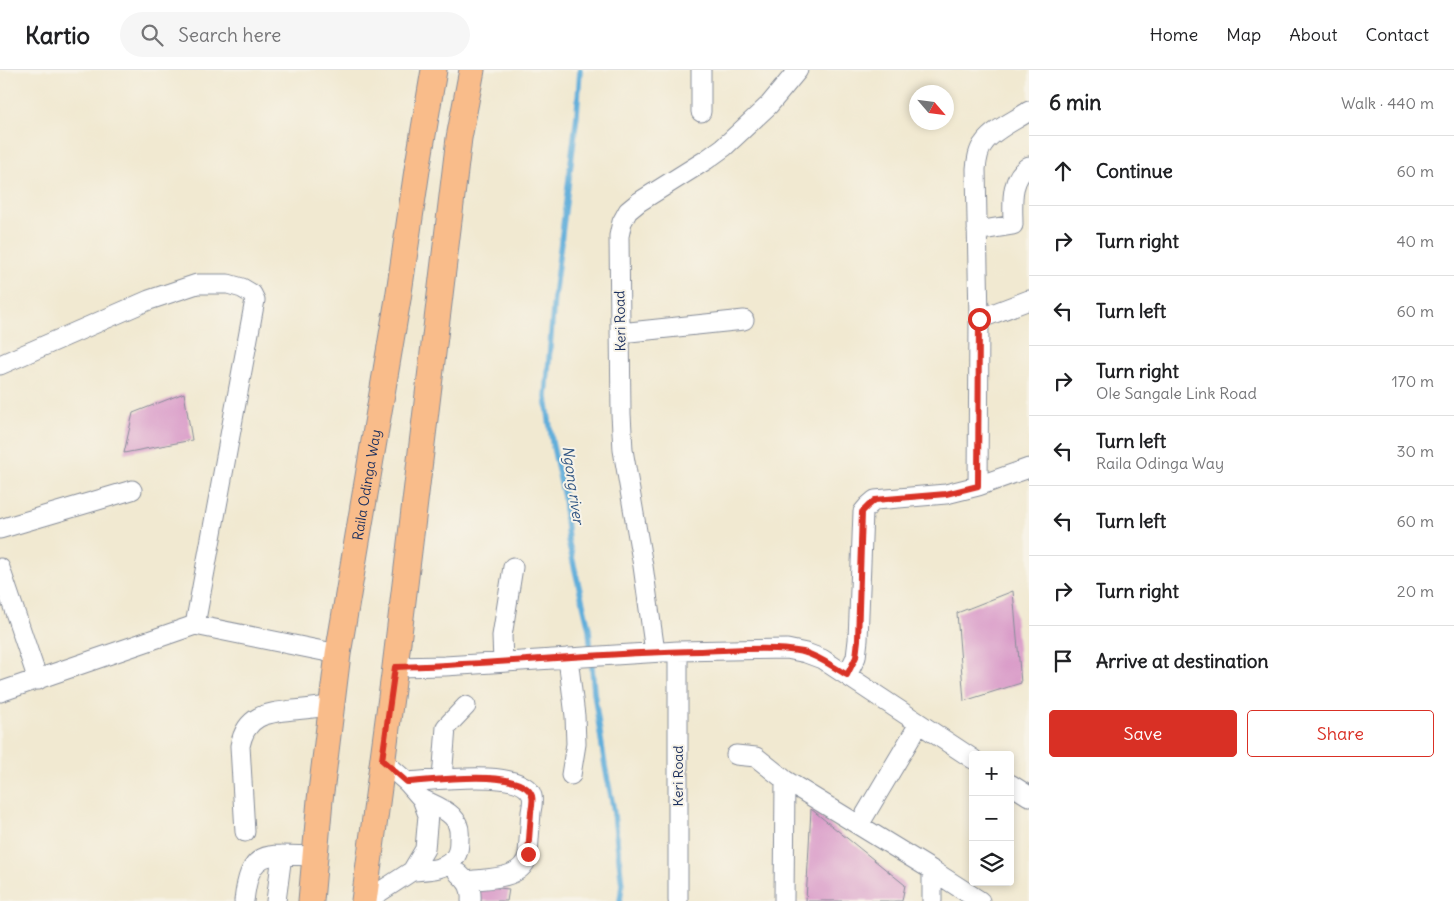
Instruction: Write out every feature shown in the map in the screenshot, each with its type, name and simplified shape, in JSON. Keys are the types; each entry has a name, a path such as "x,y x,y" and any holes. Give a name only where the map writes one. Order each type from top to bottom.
{"main road":[{"name":"Raila Odinga Way","path":"311,901 320,800 338,654 398,299 434,70"},
{"path":"365,901 459,138 472,70"},
{"path":"398,299 439,302"}],"street":[{"path":"701,70 701,112"},
{"name":"Keri Road","path":"655,652 643,566 623,450 619,236 622,222 628,211 638,202 724,147 768,105 798,70"},
{"path":"978,486 979,319 976,169 978,157 984,143 993,134 1029,111"},
{"path":"977,231 1021,222 1013,191 1016,180 1023,170 1029,166"},
{"path":"0,365 149,300 197,284 228,284 242,288 252,294 255,300 195,625"},
{"path":"979,319 1029,300"},
{"path":"620,333 744,320"},
{"path":"847,675 856,657 858,640 862,512 875,500 946,494 978,486 1029,468"},
{"path":"0,529 132,490"},
{"path":"503,662 502,636 513,567"},
{"path":"0,568 38,680"},
{"path":"0,692 195,625 338,654"},
{"path":"395,667 445,666 655,652 786,649 806,653 822,660 969,756"},
{"name":"Keri Road","path":"678,651 678,901"},
{"path":"568,658 575,716 576,744 571,775"},
{"path":"245,832 240,746 242,736 248,726 254,720 268,713 332,706"},
{"path":"442,778 446,726 466,706"},
{"path":"858,824 919,724"},
{"path":"736,755 756,757 785,780 980,901"},
{"path":"365,901 412,871 440,868 448,864 456,857 458,850 460,832 457,822 443,809 422,798 382,760"},
{"path":"407,782 429,781 442,778 494,778 518,782 527,787 532,797 528,854 524,866 520,871 504,876 467,882"},
{"path":"784,901 785,780"},
{"path":"1014,787 1029,796"},
{"path":"412,871 425,849 428,815 422,798"},
{"path":"244,901 246,883 252,868 264,858 282,855 315,856"},
{"path":"276,901 282,855"},
{"path":"448,864 467,882 471,889 471,901"},
{"path":"932,870 932,901"}],"building":[{"path":"184,393 192,440 124,453 133,413"},
{"path":"1013,591 1021,683 964,701 957,613"},
{"path":"811,809 905,885 902,901 806,901"},
{"path":"477,886 509,889 507,901 475,901"}],"waterway":[{"name":"Ngong river","path":"580,70 577,115 554,297 546,397 552,442 564,497 568,540 589,629 594,692 613,806 622,885 620,901"}],"route":[{"path":"528,854 532,797 527,787 518,782 494,778 442,778 429,781 407,782 382,760 395,667 445,666 678,651 786,649 806,653 847,675 856,657 858,640 862,512 875,500 946,494 978,486 979,319"}]}
